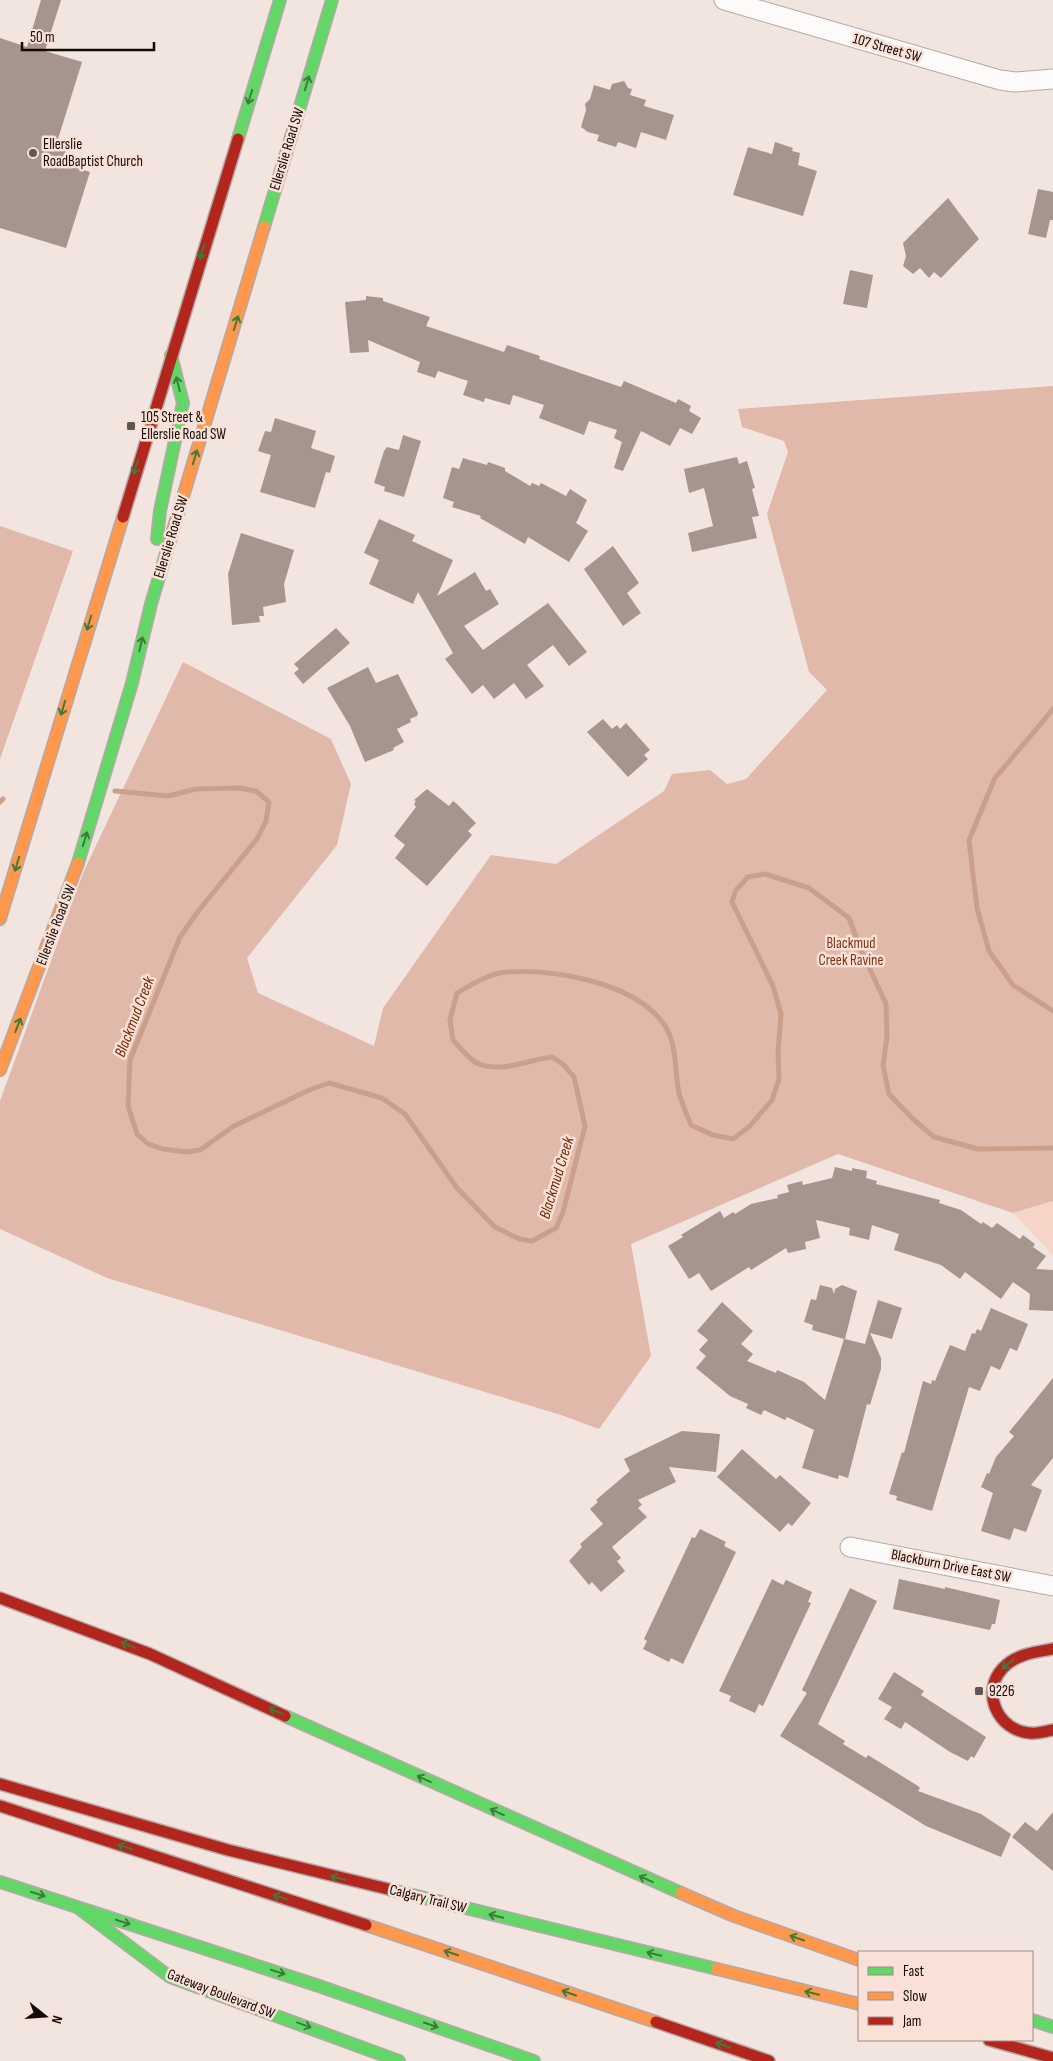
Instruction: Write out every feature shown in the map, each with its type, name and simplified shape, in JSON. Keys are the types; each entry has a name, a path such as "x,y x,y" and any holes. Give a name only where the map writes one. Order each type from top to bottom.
{"main road":[{"path":"0,919 77,661 280,0"},
{"name":"Ellerslie Road SW","path":"0,1070 71,886 132,683 151,604 332,0"},
{"path":"151,604 160,510 183,403 171,354"},
{"path":"17,1592 102,1635"},
{"path":"0,1598 102,1635 204,1678 670,1890 734,1916 858,1960"},
{"path":"1053,1649 1020,1655 1005,1664 996,1676 992,1691 994,1707 1001,1720 1012,1728 1023,1733 1039,1734 1053,1730"},
{"name":"Calgary Trail SW","path":"0,1784 228,1850 858,2004"},
{"path":"0,1806 457,1955 769,2061"},
{"name":"Gateway Boulevard SW","path":"0,1882 77,1906 170,1978 399,2061"},
{"path":"77,1906 319,1986 534,2061"},
{"path":"1033,2020 1053,2027"},
{"path":"993,2041 1053,2058"}],"street":[{"name":"107 Street SW","path":"724,0 1000,80 1015,82 1053,79"},
{"name":"Blackburn Drive East SW","path":"850,1546 1053,1586"}],"shaded area":[{"path":"1053,1201 1053,1255 1013,1213"}],"green space":[{"name":"Blackmud Creek Ravine","path":"1053,386 1053,1201 1013,1213 838,1154 631,1244 651,1356 599,1429 561,1415 107,1278 0,1229 0,1101 83,873 183,662 331,739 351,784 337,845 247,958 258,993 374,1046 383,1008 491,855 556,864 664,791 672,774 710,770 727,784 746,779 827,690 809,672 767,514 788,452 784,441 742,427 738,409"},
{"path":"0,526 73,551 0,759"}],"building":[{"name":"Ellerslie RoadBaptist Church","path":"41,0 61,0 45,51 82,62 58,139 73,166 90,172 66,248 0,228 0,38 27,47"},
{"path":"624,81 628,88 632,89 630,95 646,100 644,106 674,115 666,140 641,132 636,148 618,142 616,147 597,141 599,135 588,132 581,127 586,110 585,104 590,99 594,85 610,90 612,84"},
{"path":"775,142 793,148 792,151 800,153 798,165 817,171 803,216 733,195 748,147 772,154"},
{"path":"1038,189 1053,192 1053,220 1050,220 1046,238 1028,234"},
{"path":"948,198 979,239 941,278 934,272 929,278 920,268 913,274 903,266 906,256 903,243"},
{"path":"850,270 873,275 867,308 843,304"},
{"path":"366,296 383,298 383,301 430,317 426,326 504,352 507,345 540,356 539,359 621,387 624,381 676,403 678,399 691,406 689,411 701,418 692,434 680,428 670,446 641,431 623,471 614,468 622,442 614,438 617,430 589,421 584,435 539,418 544,405 513,395 510,405 485,398 484,402 463,395 468,381 438,371 435,378 417,372 420,362 368,340 369,352 350,353 345,302 366,300"},
{"path":"275,418 316,431 311,448 335,456 330,473 326,472 315,508 260,492 271,455 258,451 265,431 271,432"},
{"path":"403,435 421,441 404,497 384,491 385,487 374,483 384,451 387,447 399,450"},
{"path":"737,457 739,464 747,461 755,488 752,489 759,516 752,517 757,538 692,552 688,533 713,526 704,488 689,493 684,469"},
{"path":"463,458 487,465 488,462 505,468 505,471 530,486 532,483 539,486 541,483 566,496 570,489 587,500 576,523 588,531 569,562 528,537 525,544 480,518 481,516 452,507 454,502 443,498 452,467 459,469"},
{"path":"379,519 415,535 412,541 453,560 437,596 475,572 486,591 490,589 499,604 464,626 483,650 548,603 587,652 569,666 553,645 527,665 544,686 526,699 514,683 494,699 483,685 472,694 445,659 453,653 418,592 413,604 369,584 379,560 364,553"},
{"path":"241,533 294,550 284,584 286,602 263,607 264,616 259,616 260,622 232,625 228,574"},
{"path":"613,546 639,583 627,593 641,613 623,626 584,569"},
{"path":"336,628 350,643 303,684 294,673 299,669 294,664"},
{"path":"368,667 376,683 398,674 418,713 417,716 410,719 411,722 397,729 404,742 393,748 394,750 365,762 350,726 327,688"},
{"path":"603,719 612,729 617,725 620,729 626,723 650,750 644,755 648,759 628,777 587,732"},
{"path":"427,789 449,806 453,801 456,803 476,823 468,831 472,835 427,886 395,858 405,845 394,836 416,807 414,804 416,801 414,800"},
{"path":"835,1167 852,1171 852,1168 867,1171 866,1178 877,1181 876,1184 940,1200 939,1203 961,1210 981,1224 983,1222 992,1228 997,1223 1020,1239 1023,1235 1035,1244 1033,1247 1046,1256 1036,1269 1053,1270 1053,1311 1029,1310 1030,1294 1013,1282 1001,1299 965,1272 960,1279 941,1265 894,1250 899,1234 872,1225 869,1240 849,1235 850,1228 816,1220 820,1238 805,1242 806,1249 788,1253 786,1248 751,1270 749,1267 711,1291 699,1273 689,1279 668,1246 683,1237 681,1235 720,1211 724,1218 733,1212 735,1214 751,1204 778,1198 777,1195 789,1192 787,1185 802,1181 803,1185 832,1178"},
{"path":"820,1285 832,1288 834,1294 835,1289 842,1285 857,1291 845,1339 865,1344 878,1300 902,1308 892,1339 870,1333 881,1358 881,1369 870,1405 867,1404 848,1478 839,1475 838,1479 802,1468 814,1430 787,1417 785,1420 764,1410 761,1415 746,1408 748,1404 730,1396 696,1368 706,1356 699,1350 708,1340 697,1331 722,1302 753,1331 741,1344 753,1354 747,1361 776,1373 777,1370 804,1382 825,1400 844,1339 812,1330 813,1325 804,1322 811,1299 816,1300"},
{"path":"991,1308 1028,1324 1017,1351 1010,1348 1000,1370 991,1366 980,1391 969,1387 932,1511 896,1500 897,1496 889,1494 902,1452 904,1453 923,1381 931,1384 932,1380 935,1381 950,1345 965,1351 972,1333 975,1334 977,1329 981,1331"},
{"path":"1053,1378 1053,1458 1031,1485 1042,1490 1026,1532 1014,1528 1010,1540 981,1531 993,1493 981,1487 987,1473 989,1474 996,1457 1014,1436 1009,1432"},
{"path":"682,1431 720,1434 716,1472 669,1467 676,1482 638,1500 642,1505 638,1508 647,1517 612,1547 621,1558 617,1561 625,1571 601,1592 592,1582 589,1585 569,1561 582,1547 580,1544 603,1524 590,1509 598,1502 596,1500 630,1471 624,1459"},
{"path":"742,1449 776,1479 780,1475 811,1503 792,1526 788,1523 780,1532 717,1477"},
{"path":"700,1529 726,1542 724,1546 736,1552 683,1664 671,1658 669,1662 643,1649 647,1641 644,1639 692,1537 695,1538"},
{"path":"772,1579 783,1585 786,1580 812,1592 808,1602 811,1603 763,1706 759,1704 755,1713 729,1701 731,1696 719,1691"},
{"path":"899,1579 945,1589 945,1587 1000,1600 995,1624 992,1624 990,1630 893,1609"},
{"path":"850,1588 877,1601 818,1724 845,1741 843,1744 866,1758 868,1755 918,1786 920,1788 918,1791 981,1814 1011,1834 1001,1857 926,1826 780,1736 807,1693 802,1690"},
{"path":"894,1672 924,1691 921,1695 986,1737 974,1758 971,1756 968,1761 950,1752 905,1722 901,1729 884,1719 892,1707 878,1699"},
{"path":"1053,1812 1053,1871 1012,1837 1025,1822 1037,1831"}],"waterway":[{"name":"Blackmud Creek","path":"1053,709 995,778 969,840 977,908 989,951 1013,985 1053,1011"},
{"name":"Blackmud Creek","path":"115,791 168,796 196,789 240,788 256,791 269,802 266,821 257,839 199,910 180,937 130,1060 128,1106 137,1134 148,1144 163,1149 186,1152 200,1150 234,1126 309,1090 329,1083 382,1098 405,1114 457,1188 495,1227 519,1239 532,1241 556,1228 563,1212 585,1126 574,1077 564,1065 552,1057 506,1067 488,1066 472,1060 453,1040 450,1020 457,993 493,975 506,972 525,972 547,973 591,981 633,997 650,1009 668,1031 675,1057 679,1093 691,1125 713,1135 733,1139 750,1126 772,1100 779,1079 778,1053 781,1014 773,986 732,902 736,890 748,877 765,874 809,888 849,918 861,950 886,1004 887,1037 883,1065 889,1094 913,1119 934,1137 978,1149 1053,1148"},
{"name":"Blackmud Creek","path":"0,802 3,799"}],"traffic: fast":[{"path":"238,139 280,0"},
{"path":"264,227 332,0"},
{"path":"157,539 160,511 183,403 171,355"},
{"path":"78,863 132,683 151,604 170,540"},
{"path":"285,1716 681,1893"},
{"path":"0,1882 77,1907 170,1977 399,2061"},
{"path":"392,1890 717,1969"},
{"path":"77,1907 319,1986 534,2061"},
{"path":"1033,2020 1053,2027"}],"traffic: slow":[{"path":"170,540 264,227"},
{"path":"0,919 123,517"},
{"path":"0,1070 78,863"},
{"path":"681,1893 734,1916 858,1960"},
{"path":"366,1925 656,2022"},
{"path":"717,1969 858,2004"}],"traffic: jam":[{"path":"123,517 238,139"},
{"path":"0,1598 150,1654 285,1716"},
{"path":"1053,1649 1026,1654 1008,1663 996,1678 993,1688 993,1699 996,1709 1001,1718 1009,1725 1019,1731 1033,1733 1053,1730"},
{"path":"0,1784 228,1850 392,1890"},
{"path":"0,1806 366,1925"},
{"path":"656,2022 769,2061"},
{"path":"993,2041 1053,2058"}],"place":[{"name":"Ellerslie RoadBaptist Church","path":"33,153"},
{"name":"105 Street & Ellerslie Road SW","path":"131,426"},
{"name":"9226","path":"979,1691"}]}
